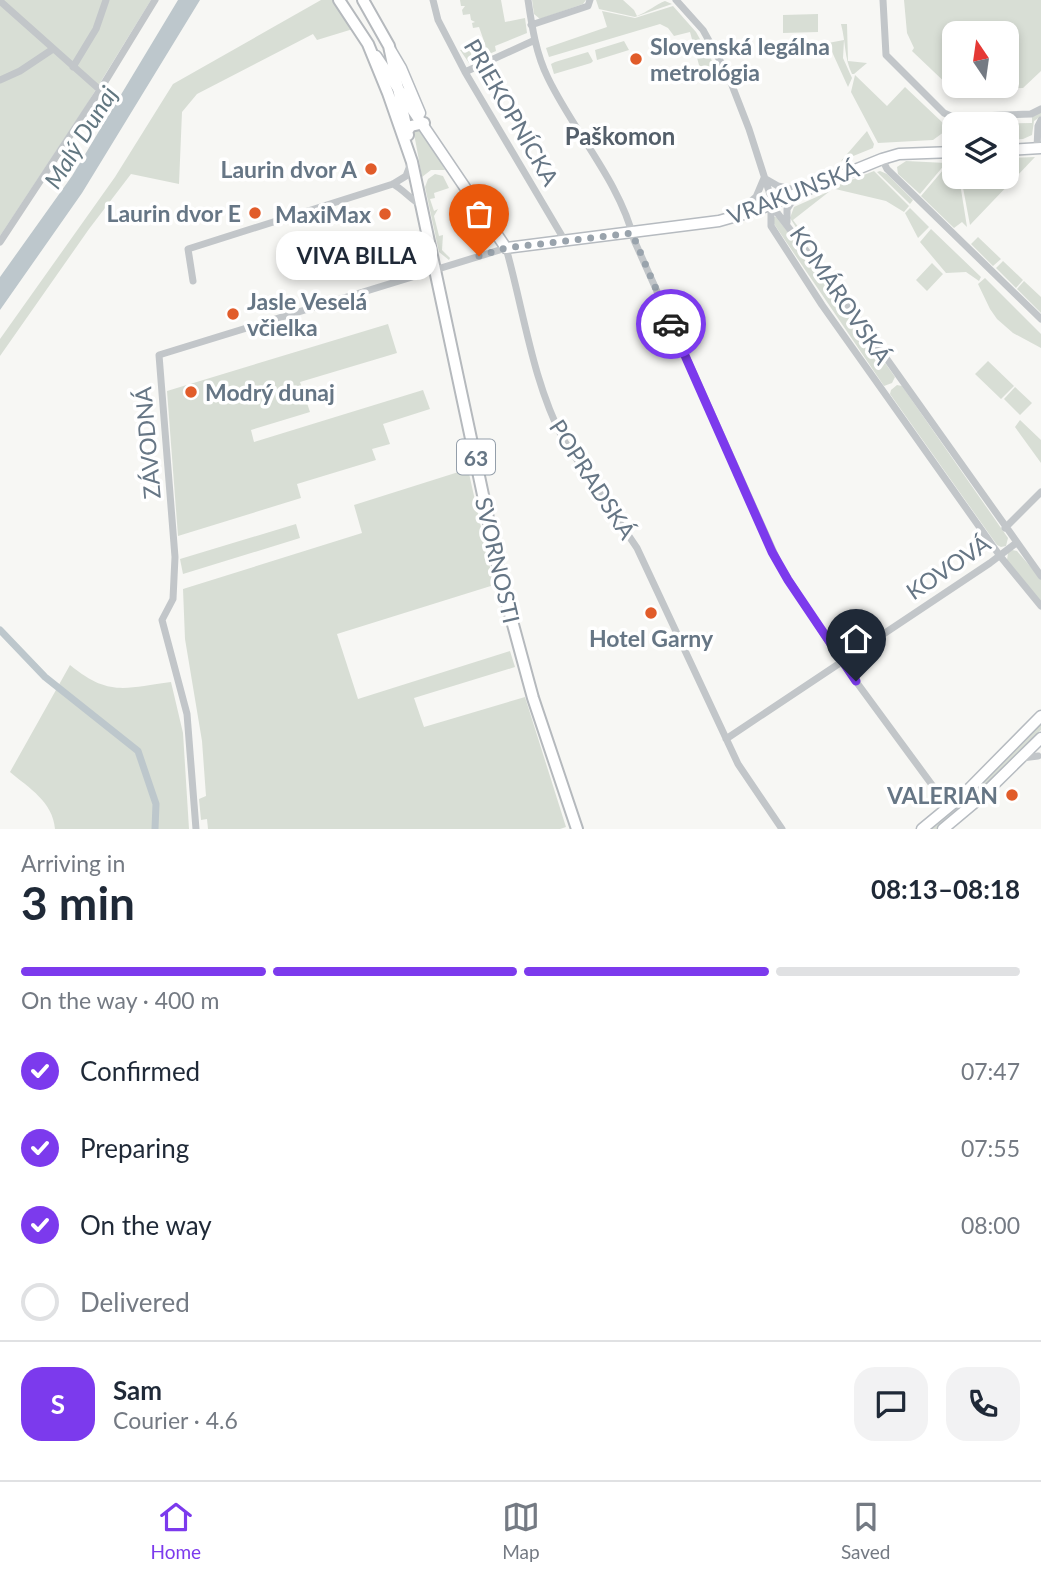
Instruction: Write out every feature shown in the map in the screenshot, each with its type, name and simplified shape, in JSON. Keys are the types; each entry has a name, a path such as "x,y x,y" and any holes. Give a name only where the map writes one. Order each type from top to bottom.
{"main road":[{"name":"POPRADSKÁ","path":"340,0 368,44"},
{"name":"POPRADSKÁ","path":"363,0 389,46 398,88"},
{"name":"SVORNOSTI","path":"368,44 412,162"},
{"name":"SVORNOSTI","path":"398,88 502,584 533,698 577,829"},
{"path":"408,131 411,126 424,124"}],"street":[{"path":"73,67 96,29 106,0"},
{"path":"0,242 100,90 155,0"},
{"name":"PRIEKOPNÍCKA","path":"433,0 438,20 465,72 565,241"},
{"path":"528,0 531,25 547,78 626,212 632,233 772,552 841,661 949,808"},
{"path":"531,25 587,6 590,0"},
{"path":"676,0 703,30 729,75 771,203"},
{"path":"883,0 886,55 944,113 953,117 1031,114 1041,109"},
{"path":"0,1 100,90"},
{"path":"465,72 535,40"},
{"name":"POPRADSKÁ","path":"368,44 506,248 535,370 562,439 637,548 726,739 752,788 782,829"},
{"name":"POPRADSKÁ","path":"389,46 424,124"},
{"path":"0,80 20,71 52,49"},
{"path":"1019,149 1039,148 1038,126 1041,120"},
{"name":"VRAKUNSKÁ","path":"506,248 707,223 754,211 882,159 899,154 942,152"},
{"path":"882,159 887,169 1041,319"},
{"path":"193,281 188,249 393,184 406,176 412,162"},
{"path":"764,178 778,186 799,191 787,209 788,225"},
{"path":"734,217 756,197 764,178"},
{"path":"393,184 401,188 408,198 421,205"},
{"name":"KOMÁROVSKÁ","path":"771,203 857,317 1041,576"},
{"name":"KOMÁROVSKÁ","path":"771,203 771,226 828,313 1000,556 1041,606"},
{"path":"754,211 771,226"},
{"name":"ZÁVODNÁ","path":"196,829 187,714 162,620 173,599 175,557 159,355 506,248"},
{"path":"432,250 443,261 452,264"},
{"path":"1005,528 1041,492"},
{"name":"KOVOVÁ","path":"726,739 1016,543"},
{"path":"922,829 949,808 1041,716"},
{"path":"1020,759 1040,758 1039,740"},
{"path":"943,829 1039,740"}],"shaded area":[{"path":"0,0 151,0 87,104 0,236"},
{"path":"178,0 200,0 82,193 0,310 0,277 72,176"},
{"path":"321,0 333,0 353,29 317,40 313,34 197,94 182,112 179,184 131,174 0,356 0,339 115,177 173,84"},
{"path":"460,0 501,0 505,22 525,18 527,33 495,46 496,51 469,63 460,50 471,48 471,55 482,53 480,46 485,44 479,27 473,28 472,23 475,22 471,20 470,14 463,15 465,6 461,6"},
{"path":"532,0 586,0 583,4 540,19 534,14"},
{"path":"596,0 623,0 637,16 665,1 672,4 635,17 599,9"},
{"path":"904,0 1041,0 1041,71 1023,88 1019,88 1019,21 942,21 942,80 912,51 914,48 907,33"},
{"path":"673,6 696,32 720,75 710,73 703,77 703,68 699,65 690,32 674,36 668,28 660,24 549,57 546,48 607,27 602,11 635,18"},
{"path":"818,14 818,32 783,33 783,15"},
{"path":"841,24 847,24 848,61 867,63 854,74 848,62"},
{"path":"844,40 843,58 852,78 848,87 828,43"},
{"path":"624,41 629,50 597,60 595,50"},
{"path":"588,52 593,61 591,63 554,74 551,64"},
{"path":"855,75 887,106 905,87 942,122 942,133 933,140 878,143 851,92"},
{"path":"1041,111 1041,116 1034,121 1032,135 1019,139 1019,123 1032,123 1032,116"},
{"path":"413,128 423,130 445,170 431,170 422,177"},
{"path":"867,131 874,144 873,148 841,161"},
{"path":"1035,157 1019,174 1019,158"},
{"path":"906,161 942,163 942,168 920,194 898,174 897,167"},
{"path":"874,171 909,206 904,212 886,201 831,188"},
{"path":"942,171 942,189 961,189 967,227 962,222 954,228 921,196"},
{"path":"877,172 887,174 913,200 910,204"},
{"path":"435,174 443,176 449,188 434,193 435,198 430,199 434,211 438,209 434,216 439,236 443,235 442,250 449,260 439,252 425,187 428,179"},
{"path":"963,189 1004,189 970,225"},
{"path":"830,191 793,220 799,228 797,229 790,218 794,207"},
{"path":"910,208 929,227 918,238 905,213"},
{"path":"774,217 840,299 895,377 892,383 884,386 772,221"},
{"path":"931,229 981,277 979,281 966,272 946,273 920,242"},
{"path":"978,237 1001,259 993,266 971,244"},
{"path":"1003,261 1023,280 1016,288 996,268"},
{"path":"932,263 943,274 927,291 916,280"},
{"path":"985,278 1041,334 1041,348 1013,333 997,319 978,284"},
{"path":"1024,281 1041,297 1041,313 1017,289"},
{"path":"388,324 397,353 300,382 310,412 251,430 254,442 423,390 430,409 383,424 390,444 372,449 376,460 297,484 301,498 178,536 167,391"},
{"path":"988,361 1014,386 1001,399 975,374"},
{"path":"897,385 902,386 1008,538 1006,546 997,545 890,394"},
{"path":"1015,387 1032,403 1020,415 1004,399"},
{"path":"1020,420 1041,440 1041,463 1015,427"},
{"path":"468,469 494,585 337,634 358,699 510,651 515,667 414,698 424,727 525,697 566,827 208,829 207,819 201,820 199,799 206,796 202,741 185,639 183,589 362,533 354,505"},
{"path":"296,524 300,538 183,574 180,559"},
{"path":"1017,551 1041,579 1041,602 1007,560 1008,553"},
{"path":"70,665 96,682 118,688 171,682 183,733 189,829 55,829 45,803 10,772"},
{"path":"1041,722 1041,730 977,793 936,829 930,829"}],"waterway":[{"path":"0,630 45,677 138,751 156,804 155,829"}],"way so far":[{"path":"479,256 506,248 632,233 671,324"}],"place":[{"name":"Slovenská legálna metrológia","path":"636,59"},
{"name":"Laurin dvor A","path":"371,169"},
{"name":"Laurin dvor E","path":"255,213"},
{"name":"MaxiMax","path":"385,214"},
{"name":"VIVA BILLA","path":"479,256"},
{"name":"Jasle Veselá včielka","path":"233,314"},
{"name":"Modrý dunaj","path":"191,392"},
{"name":"Hotel Garny","path":"651,613"},
{"name":"VALERIAN","path":"1012,795"}],"district":[{"name":"Paškomon","path":"620,135"}],"route":[{"path":"671,324 772,552 856,681"}],"water label":[{"name":"Malý Dunaj","path":"80,137"}]}
